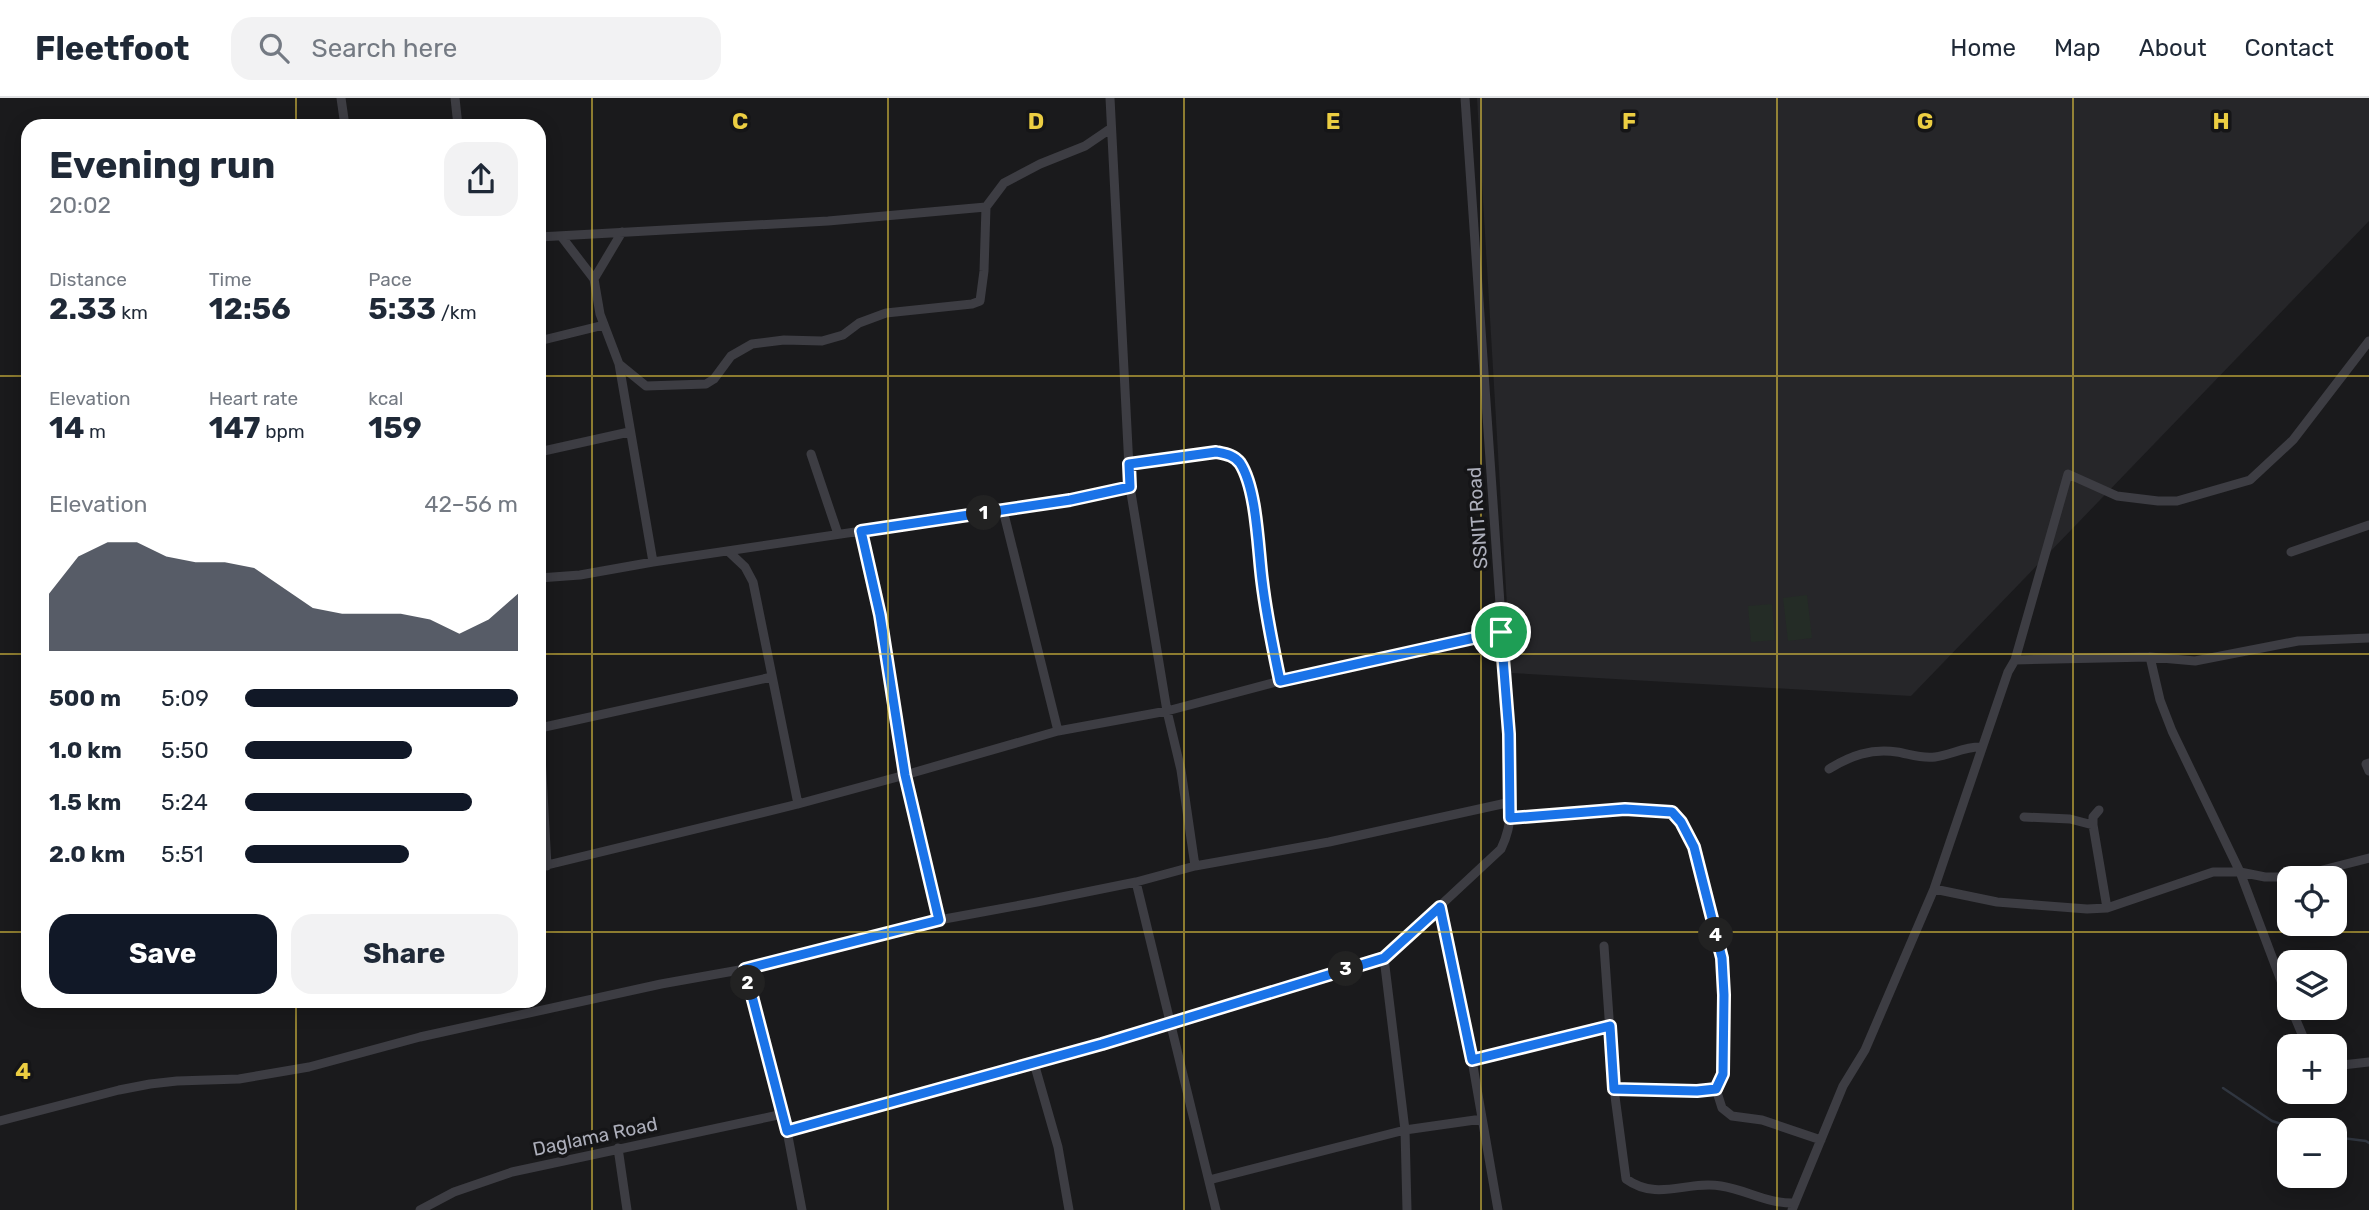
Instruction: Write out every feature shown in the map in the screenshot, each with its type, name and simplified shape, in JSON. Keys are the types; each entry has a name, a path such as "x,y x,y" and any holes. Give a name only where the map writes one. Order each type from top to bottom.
{"street":[{"path":"341,98 344,119"},
{"path":"455,98 457,119"},
{"path":"1110,98 1130,487 1167,711 1181,770 1195,866"},
{"name":"SSNIT Road","path":"1384,958 1501,849 1508,835 1510,818 1509,734 1465,98"},
{"path":"619,365 646,386 706,384 714,379 731,356 752,344 784,340 822,341 843,335 859,323 886,313 972,304 980,300 984,271 986,207 1004,183 1040,164 1085,146 1110,129"},
{"path":"546,237 828,222 986,207"},
{"path":"594,279 622,232"},
{"path":"561,236 594,279 600,314 619,365 653,562"},
{"path":"546,339 604,326"},
{"path":"1604,946 1614,1089 1626,1179 1637,1187 1649,1190 1719,1186 1794,1207 1843,1086 1865,1049 1934,889 2008,672 2015,660 2068,474 2117,496 2158,501 2177,501 2250,480 2293,440 2369,341"},
{"path":"546,450 629,432"},
{"path":"1129,464 1216,452 1232,456 1240,464 1249,488 1264,595 1280,681"},
{"path":"811,454 838,534"},
{"path":"546,577 580,575 1070,500 1130,487"},
{"path":"1003,510 1058,731"},
{"path":"2291,552 2369,525"},
{"path":"861,531 880,615 905,775 939,920"},
{"path":"728,551 745,567 753,582 798,804"},
{"path":"546,865 798,804 1058,731 1167,711 1280,681 1501,632"},
{"path":"2015,660 2150,657 2195,661 2298,640 2369,638"},
{"path":"2150,657 2160,700 2172,731 2240,872 2277,970"},
{"path":"546,727 772,677"},
{"path":"1829,769 1856,754 1871,751 1896,751 1931,758 1982,747"},
{"path":"2369,763 2366,764 2369,771"},
{"path":"0,1121 150,1084 239,1079 309,1067 420,1037 661,984 745,969 939,920 1136,882 1195,866 1329,842 1511,802"},
{"path":"1510,818 1625,809 1672,812 1681,822 1694,847 1722,958 1723,1074 1716,1089 1722,1108 1732,1116 1762,1120 1821,1139"},
{"path":"2099,810 2093,817 2093,825 2107,908"},
{"path":"2024,817 2070,819 2093,825"},
{"path":"1934,889 1997,902 2068,909 2107,908 2213,872 2282,877 2303,875 2369,858"},
{"path":"1136,882 1216,1210"},
{"path":"1440,907 1472,1060 1498,1210"},
{"path":"787,1131 1169,1024 1384,958 1405,1130 1407,1210"},
{"path":"745,969 783,1114 802,1210"},
{"path":"1472,1060 1610,1026"},
{"path":"2347,1065 2369,1062"},
{"path":"1034,1063 1058,1147 1069,1210"},
{"path":"1614,1089 1716,1089"},
{"name":"Daglama Road","path":"420,1210 454,1192 512,1172 783,1114"},
{"path":"1209,1180 1405,1130 1482,1119"},
{"path":"618,1148 627,1210"}],"shaded area":[{"path":"1477,98 2369,98 2369,221 1911,696 1511,673"},
{"path":"1807,595 1812,638 1788,641 1783,598"},
{"path":"1772,604 1775,640 1751,642 1748,606"}],"waterway":[{"path":"2223,1088 2277,1123"},
{"path":"2347,1139 2369,1143"}],"route":[{"path":"1216,452 1232,456 1240,464 1247,479 1280,681 1501,632 1509,734 1510,818 1625,809 1672,812 1681,822 1694,847 1722,958 1723,1074 1716,1089 1614,1089 1610,1026 1472,1060 1440,907 1384,958 1102,1044 787,1131 745,969 939,920 905,775 880,615 861,531 1070,500 1130,487 1129,464 1216,452"}]}
